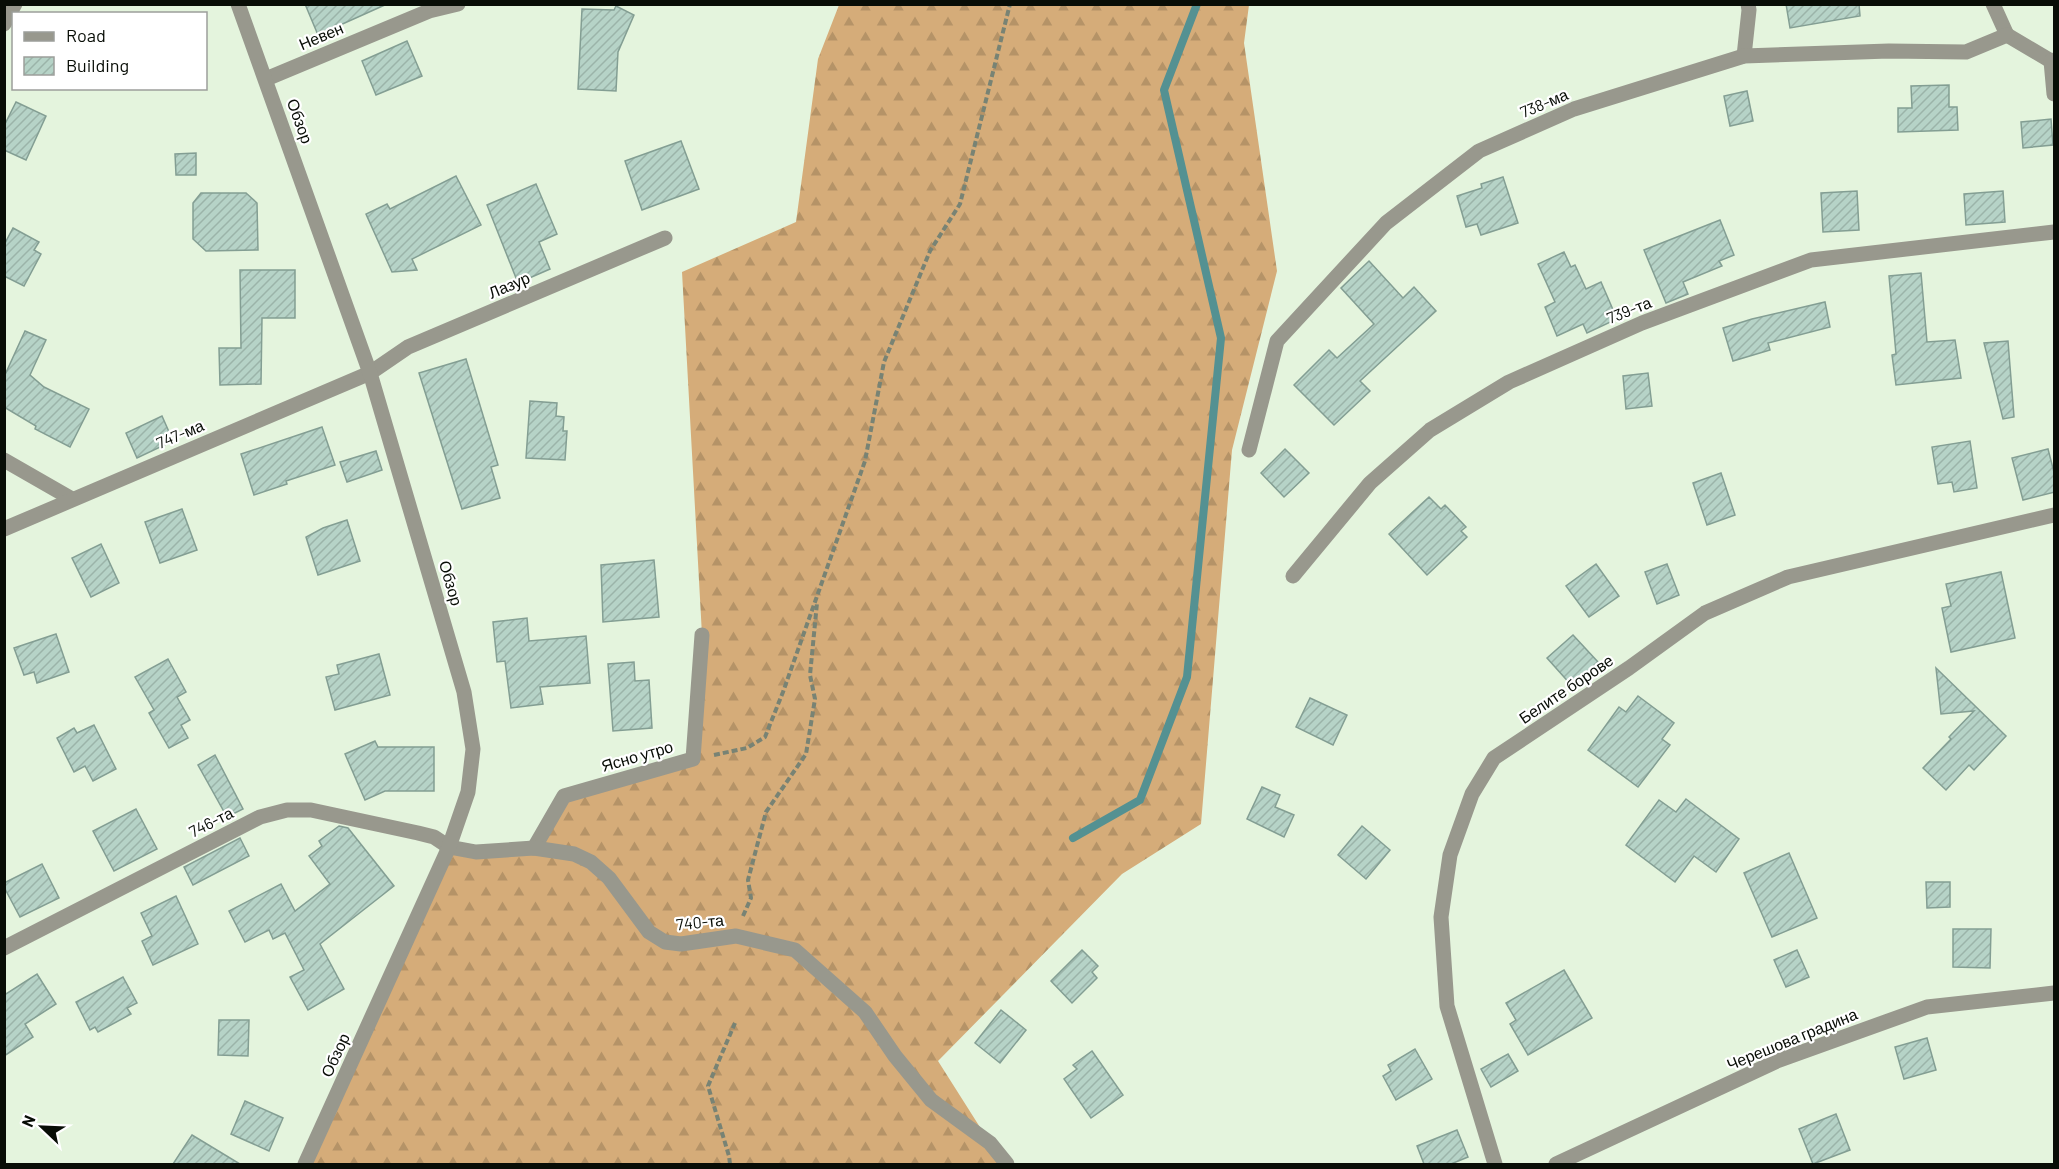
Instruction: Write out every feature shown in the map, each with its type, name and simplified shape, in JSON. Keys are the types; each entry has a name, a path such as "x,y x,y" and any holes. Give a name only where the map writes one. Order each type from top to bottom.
{"street":[{"path":"4,24 15,4"},
{"name":"Обзор","path":"238,4 370,373 464,692 473,749 468,792 449,847 305,1164"},
{"name":"Невен","path":"266,79 429,11 458,4"},
{"path":"1744,56 1748,4"},
{"path":"1993,4 2007,35 2053,61 2055,94"},
{"name":"738-ма","path":"1249,450 1277,341 1386,224 1479,151 1574,109 1744,56 1889,51 1966,52 2007,35"},
{"name":"739-та","path":"1293,576 1370,483 1430,430 1509,382 1642,323 1811,260 2055,232"},
{"name":"Лазур","path":"370,373 408,347 665,238"},
{"name":"747-ма","path":"4,529 370,373"},
{"path":"4,460 72,499"},
{"name":"Белите борове","path":"1495,1164 1447,1006 1442,917 1450,855 1472,794 1494,759 1629,668 1705,613 1788,577 2055,515"},
{"name":"Ясно утро","path":"534,848 564,796 693,759 702,635"},
{"name":"746-та","path":"4,948 260,817 287,810 311,810 435,837 449,847"},
{"name":"740-та","path":"449,847 476,852 534,848 574,854 591,862 609,878 649,932 665,942 681,945 736,936 795,950 865,1012 895,1056 931,1100 990,1143 1007,1164"},
{"name":"Черешова градина","path":"1556,1164 1777,1061 1927,1007 2055,993"}],"path":[{"path":"693,759 747,748 765,737 865,461 884,362 930,251 960,204 1010,4"},
{"path":"722,938 744,915 751,898 748,880 766,812 806,754 815,699 810,675 818,596"},
{"path":"730,1164 708,1086 735,1023"}],"green space":[{"path":"839,5 1249,5 1244,43 1277,271 1232,450 1201,824 1122,874 938,1061 990,1143 1007,1164 305,1164 449,847 534,848 564,796 693,759 702,635 682,272 796,222 818,59"}],"building":[{"path":"305,4 387,4 318,35"},
{"path":"1786,4 1859,4 1860,16 1790,28"},
{"path":"616,6 634,15 618,52 616,91 578,89 582,9 614,10"},
{"path":"407,41 422,76 376,95 362,61"},
{"path":"1949,85 1949,107 1957,107 1958,130 1898,132 1898,108 1912,108 1911,86"},
{"path":"1747,91 1753,121 1730,126 1724,96"},
{"path":"16,102 46,116 26,160 4,150 4,126"},
{"path":"2051,119 2053,145 2023,148 2021,122"},
{"path":"681,141 699,189 642,210 625,161"},
{"path":"196,153 196,175 176,175 175,154"},
{"path":"456,176 481,225 412,259 417,270 392,272 366,214 387,204 390,209"},
{"path":"1503,177 1518,223 1481,235 1477,224 1466,227 1457,196 1482,188 1481,184"},
{"path":"536,184 557,234 539,242 550,269 518,283 487,205"},
{"path":"1857,191 1859,230 1823,232 1821,193"},
{"path":"2003,191 2005,222 1966,225 1964,194"},
{"path":"201,193 246,193 257,203 258,250 206,251 193,239 193,203"},
{"path":"1720,220 1734,255 1719,261 1722,266 1683,282 1688,294 1666,303 1644,250"},
{"path":"13,228 39,242 34,250 41,254 24,286 4,276 4,245"},
{"path":"1564,252 1571,267 1575,265 1586,289 1601,282 1617,319 1587,333 1583,324 1557,336 1545,307 1555,302 1538,264"},
{"path":"1369,261 1403,298 1414,287 1436,311 1360,381 1370,391 1334,425 1294,385 1329,350 1337,358 1374,324 1341,288"},
{"path":"240,270 295,270 295,318 262,318 261,384 220,385 219,348 241,348"},
{"path":"1921,273 1927,342 1955,340 1961,378 1896,385 1892,355 1896,354 1889,276"},
{"path":"1825,302 1830,327 1768,343 1770,350 1733,361 1723,328"},
{"path":"25,331 46,340 30,375 44,387 89,409 70,447 35,429 36,426 4,407 4,377"},
{"path":"2008,341 2014,417 2003,419 1984,343"},
{"path":"466,359 498,465 491,467 500,498 462,509 419,373"},
{"path":"1648,373 1652,406 1626,409 1623,376"},
{"path":"530,401 557,403 556,416 564,417 563,431 567,431 565,460 526,458"},
{"path":"162,416 173,441 137,458 126,433"},
{"path":"322,427 335,465 286,481 287,484 254,495 241,454"},
{"path":"1970,441 1977,488 1954,492 1952,482 1938,484 1932,447"},
{"path":"1285,449 1309,473 1284,497 1261,473"},
{"path":"2048,449 2055,476 2055,492 2023,500 2012,458"},
{"path":"376,451 382,470 347,482 340,462"},
{"path":"1721,473 1735,515 1707,525 1693,483"},
{"path":"1429,497 1441,509 1445,505 1466,527 1461,531 1467,537 1427,575 1389,534"},
{"path":"182,509 197,550 160,563 145,522"},
{"path":"347,520 360,561 318,575 306,537 323,528"},
{"path":"101,544 119,583 91,597 72,558"},
{"path":"654,560 659,617 603,622 601,565"},
{"path":"1596,564 1619,596 1589,617 1566,586"},
{"path":"1667,564 1679,595 1657,604 1645,572"},
{"path":"2001,572 2015,638 1951,652 1942,608 1951,606 1946,584"},
{"path":"527,618 529,641 586,636 590,683 540,687 543,704 511,708 505,661 497,662 493,622"},
{"path":"56,634 69,672 37,683 34,672 24,675 14,648"},
{"path":"1573,635 1598,662 1572,686 1547,658"},
{"path":"379,654 390,695 335,710 326,677 339,674 337,665"},
{"path":"168,659 186,692 177,697 190,720 181,725 188,738 169,748 149,713 154,710 135,677"},
{"path":"634,662 635,681 649,680 652,728 613,731 608,664"},
{"path":"1936,668 2006,736 1974,770 1969,765 1946,790 1923,768 1974,711 1941,714"},
{"path":"1638,696 1674,723 1662,739 1670,745 1638,787 1588,750 1619,707 1626,712"},
{"path":"1310,698 1347,715 1333,745 1296,727"},
{"path":"94,725 116,769 93,781 85,766 74,772 57,738 74,728 77,733"},
{"path":"375,741 378,747 434,747 434,791 385,791 365,800 345,754"},
{"path":"215,755 243,809 227,817 198,765"},
{"path":"1262,787 1280,795 1275,807 1294,815 1284,837 1247,819"},
{"path":"1686,799 1739,839 1716,872 1694,856 1675,882 1626,845 1659,800 1676,812"},
{"path":"136,809 157,849 114,871 93,831"},
{"path":"339,826 348,828 394,886 320,944 344,989 308,1010 290,977 304,970 285,933 273,939 269,930 245,942 229,911 281,884 295,911 330,884 309,856 322,846 319,841"},
{"path":"1362,826 1390,850 1366,879 1338,855"},
{"path":"240,838 249,856 193,885 184,867"},
{"path":"1789,853 1817,918 1772,937 1744,873"},
{"path":"42,864 59,898 20,917 4,883"},
{"path":"1926,882 1950,882 1950,907 1927,908"},
{"path":"176,896 198,944 153,965 142,941 152,936 141,913"},
{"path":"1953,929 1991,929 1990,968 1953,967"},
{"path":"1082,950 1098,966 1092,972 1097,978 1072,1003 1051,981"},
{"path":"1797,950 1809,977 1786,987 1774,960"},
{"path":"1564,970 1592,1018 1528,1055 1510,1024 1516,1020 1506,1003"},
{"path":"37,974 56,1004 25,1024 33,1037 4,1056 4,991 6,994"},
{"path":"123,977 137,1003 127,1008 131,1014 98,1032 95,1027 90,1030 76,1002"},
{"path":"1001,1010 1026,1030 1000,1063 975,1043"},
{"path":"219,1020 249,1020 248,1056 218,1055"},
{"path":"1927,1038 1936,1070 1904,1079 1895,1047"},
{"path":"1415,1049 1432,1079 1396,1100 1383,1076 1391,1071 1388,1065"},
{"path":"1092,1051 1123,1095 1091,1118 1064,1079 1077,1069 1073,1065"},
{"path":"1508,1054 1518,1071 1491,1087 1481,1069"},
{"path":"245,1101 283,1118 269,1151 231,1134"},
{"path":"1836,1114 1850,1150 1813,1164 1799,1129"},
{"path":"1457,1130 1468,1157 1451,1164 1424,1164 1417,1146"},
{"path":"192,1135 240,1164 173,1164"}],"waterway":[{"path":"1073,838 1140,800 1187,677 1221,338 1164,90 1197,4"}]}
